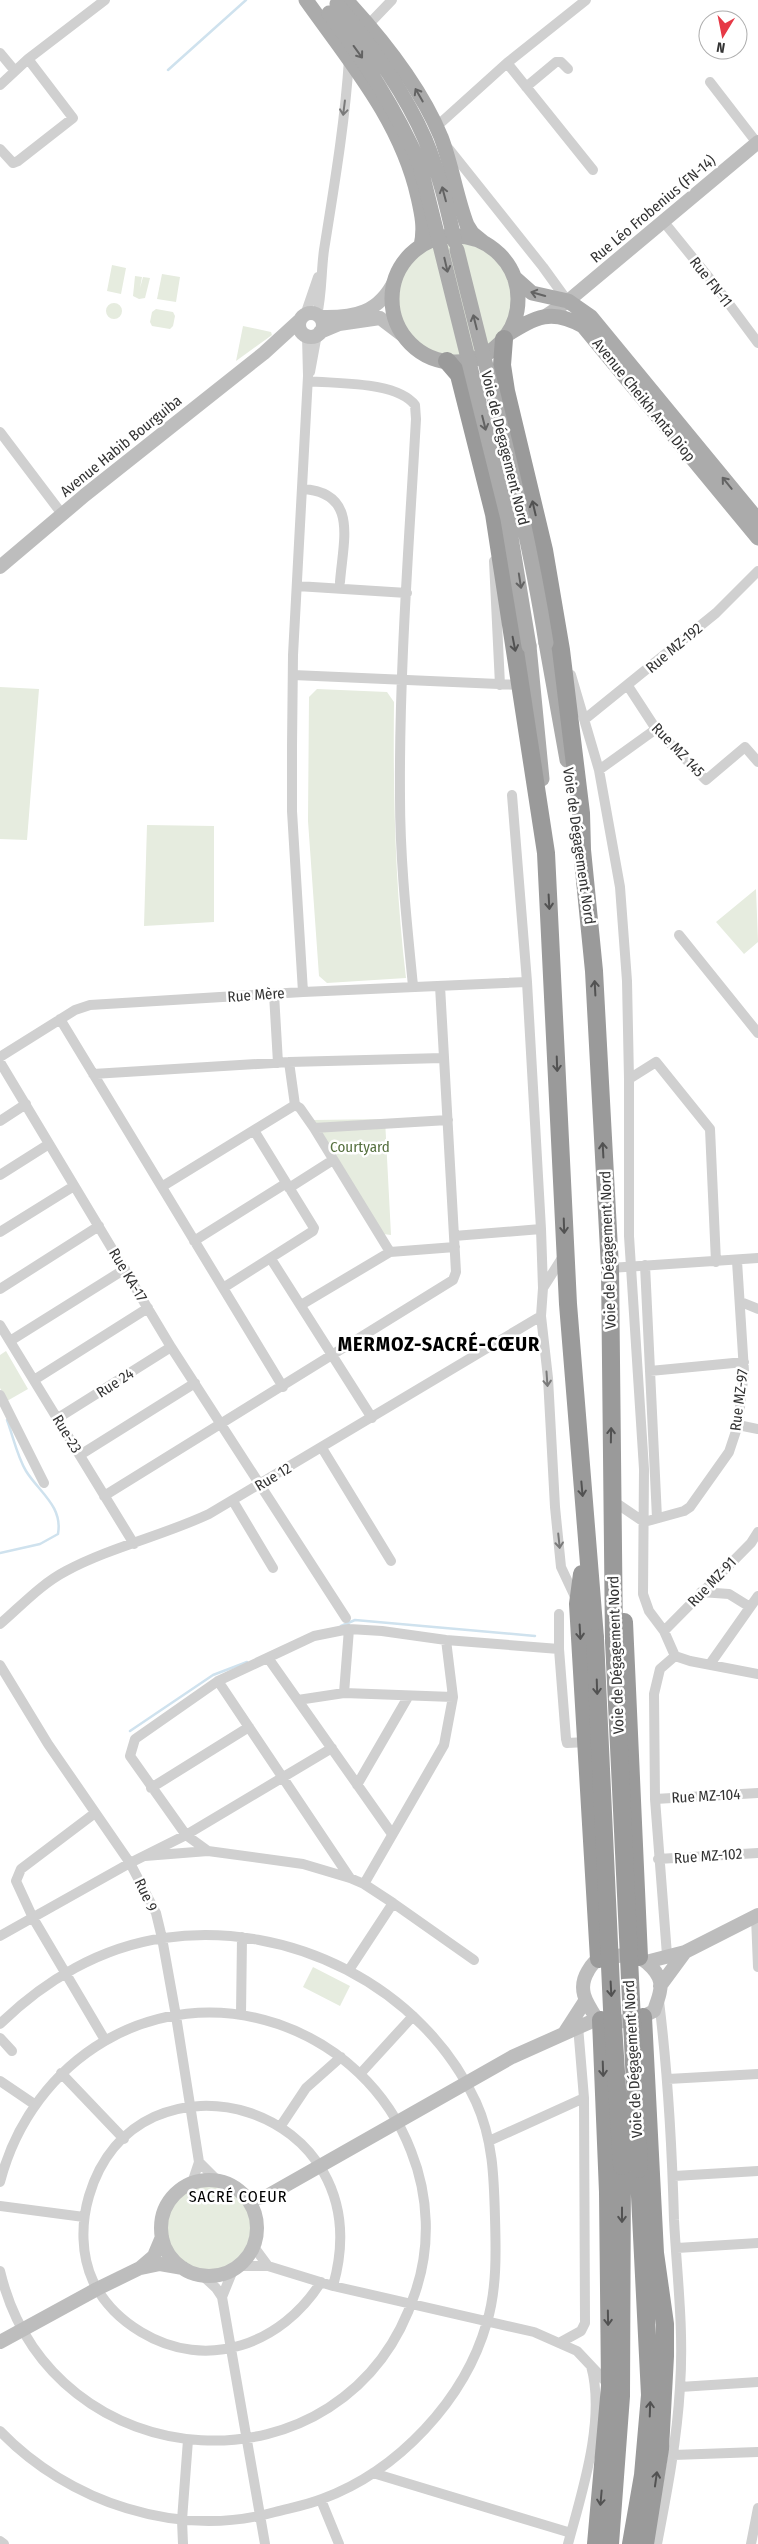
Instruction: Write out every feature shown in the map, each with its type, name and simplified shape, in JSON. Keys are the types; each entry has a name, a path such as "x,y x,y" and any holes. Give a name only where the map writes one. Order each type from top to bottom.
{"highway":[{"name":"Voie de Dégagement Nord","path":"505,337 502,358 506,391 544,550 554,647 581,813 582,850 594,970 610,1268 614,1641 630,2168 622,2307 622,2396 610,2544"},
{"path":"447,361 459,376 494,514 522,685 546,853"},
{"name":"Voie de Dégagement Nord","path":"546,853 565,1254 595,1638 612,2009 650,2347 650,2421 631,2544"},
{"path":"611,1466 619,1505 643,1959"},
{"path":"587,1549 578,1604 598,1959"},
{"path":"644,2017 658,2277 665,2324 659,2458 645,2544"},
{"path":"596,2544 610,2386 607,2234 599,2019"},
{"path":"607,2234 622,2307"},
{"path":"650,2347 658,2277"}],"main road":[{"path":"306,0 382,107 407,159 423,221 421,246"},
{"name":"Voie de Dégagement Nord","path":"317,0 336,4 378,56 397,86 424,138 440,182 522,515 537,587 554,647"},
{"path":"336,4 368,25 408,76 439,133 472,233 504,260 514,277 518,297 517,310 505,337"},
{"name":"Voie de Dégagement Nord","path":"336,4 397,115 420,165 440,240 508,519 529,646 540,750 546,853"},
{"path":"484,244 469,238 452,236 421,246 404,262 395,280 392,297 394,314 405,337 424,353 447,361 461,361 481,356 505,337 535,319 547,315"},
{"name":"Avenue Cheikh Anta Diop","path":"514,277 532,294 568,301 591,317 758,520"},
{"name":"Avenue Cheikh Anta Diop","path":"547,315 558,315 582,326 758,538"}],"street":[{"path":"0,85 28,59 105,0"},
{"path":"368,25 392,0"},
{"path":"582,326 568,301 439,133 507,63 586,0"},
{"path":"0,53 14,71"},
{"path":"0,149 13,163 18,162 73,118 28,59"},
{"path":"303,992 292,811 293,675 297,586 311,325 321,300 322,270 337,170 349,59"},
{"path":"526,87 556,62 561,62 568,68"},
{"path":"507,63 593,170"},
{"path":"710,82 758,142"},
{"name":"Rue Léo Frobenius (FN-14)","path":"547,315 568,301 758,142"},
{"name":"Rue FN-11","path":"663,221 715,285 758,343"},
{"path":"311,325 374,307 384,299 395,280"},
{"path":"311,325 339,324 380,318 405,337"},
{"name":"Avenue Habib Bourguiba","path":"0,567 62,514 264,353 311,325"},
{"path":"308,378 382,389 403,395 415,405 416,419 402,681 400,798 401,859 413,986"},
{"path":"0,432 62,514"},
{"path":"302,489 327,493 339,503 345,523 340,582"},
{"path":"494,514 495,618 500,685"},
{"name":"Rue MZ-192","path":"585,720 716,613 758,571"},
{"path":"297,586 406,593"},
{"path":"554,647 585,720 599,770 620,887 627,980 629,1236 644,1469 643,1594 649,1611 664,1631 675,1656"},
{"path":"293,675 522,685"},
{"name":"Rue MZ 145","path":"628,686 656,729 706,780 745,747 758,762"},
{"path":"599,770 656,729"},
{"path":"512,795 527,982 541,1229 543,1288 541,1316 561,1567 578,1604"},
{"path":"679,935 758,1033"},
{"name":"Rue Mère","path":"0,1057 60,1019 90,1005 413,986 527,982"},
{"path":"104,1496 283,1387 453,1280 456,1272 455,1247 446,1060 443,1058 440,986"},
{"path":"274,994 278,1063"},
{"path":"60,1019 163,1186 194,1241 283,1387"},
{"path":"93,1074 289,1062 443,1058"},
{"name":"Rue KA-17","path":"0,1062 171,1347 346,1618"},
{"path":"289,1062 295,1105"},
{"path":"629,1079 656,1062 710,1129 716,1262"},
{"path":"0,1120 26,1104"},
{"path":"163,1186 255,1132 295,1105"},
{"path":"295,1105 300,1108 314,1128 390,1252"},
{"path":"314,1128 448,1120"},
{"path":"223,1288 313,1232 314,1228 255,1132"},
{"path":"0,1176 50,1144"},
{"path":"194,1241 333,1160"},
{"path":"0,1232 74,1186"},
{"path":"0,1289 99,1226"},
{"path":"454,1236 541,1229"},
{"path":"301,1305 390,1252 455,1247"},
{"path":"543,1288 565,1254"},
{"path":"610,1268 737,1261 758,1258"},
{"path":"271,1259 372,1418"},
{"name":"Rue MZ-97","path":"644,1522 684,1511 690,1507 729,1452 738,1425 744,1362 737,1261"},
{"path":"645,1265 657,1518"},
{"path":"10,1341 125,1269"},
{"path":"740,1302 758,1309"},
{"path":"34,1380 148,1308"},
{"name":"Rue 12","path":"0,1624 46,1584 65,1572 106,1552 179,1528 233,1501 541,1316"},
{"name":"Rue-23","path":"0,1325 134,1544"},
{"name":"Rue 24","path":"58,1418 171,1347"},
{"path":"650,1371 744,1362"},
{"path":"80,1455 195,1383"},
{"path":"0,1395 44,1483"},
{"path":"738,1425 758,1429"},
{"path":"322,1448 391,1561"},
{"path":"233,1501 273,1568"},
{"path":"619,1505 644,1522"},
{"name":"Rue MZ-91","path":"664,1631 751,1543 758,1532"},
{"path":"701,1592 729,1594 750,1607"},
{"path":"710,1664 758,1596"},
{"path":"559,1614 559,1649 567,1743 587,1742"},
{"path":"208,1850 186,1835 130,1756 131,1744 135,1739 218,1681 314,1636 348,1629 382,1631 446,1640 559,1649"},
{"path":"344,1693 348,1629"},
{"path":"364,1884 444,1745 453,1697 446,1640"},
{"path":"668,1955 658,1859 655,1798 654,1694 660,1669 675,1656"},
{"path":"675,1656 758,1674"},
{"path":"268,1658 392,1834"},
{"name":"Rue 9","path":"0,1665 48,1744 130,1863 149,1898 162,1938 199,2162 192,2183"},
{"path":"218,1681 350,1878"},
{"path":"298,1700 344,1693 408,1697 453,1697"},
{"path":"358,1785 408,1697"},
{"path":"151,1788 249,1727"},
{"path":"0,1936 130,1863 186,1835 332,1748"},
{"name":"Rue MZ-104","path":"655,1798 758,1793"},
{"path":"95,1813 21,1868 16,1881 33,1918 106,2040"},
{"path":"144,1856 157,1857 208,1850 303,1864 350,1878 364,1884 474,1960"},
{"name":"Rue MZ-102","path":"658,1859 758,1853"},
{"path":"349,1970 394,1904"},
{"path":"643,1959 685,1952 757,1916 758,1967"},
{"path":"241,2016 242,1937"},
{"path":"0,2024 18,2007 65,1973 121,1949 162,1938 242,1937 298,1949 349,1970 379,1989 413,2016 442,2048 466,2083 476,2102 489,2142 494,2183 496,2235 495,2269 488,2321 465,2376 450,2399 413,2441 373,2473 321,2500 260,2516 226,2520 182,2520 143,2512 85,2492 32,2460 0,2431"},
{"path":"657,2544 673,2455 683,2334 668,2079 659,1992 654,1968 643,1959 630,1954 594,1961 584,1978 581,1988 585,2001 599,2019 608,2022 639,2020 654,2010 659,1992 685,1952"},
{"path":"561,2342 581,2331 584,2323 584,2098 572,2029 585,2001"},
{"path":"0,2182 13,2142 34,2104 60,2073 106,2040 140,2025 176,2016 212,2013 241,2016 294,2030 341,2057 360,2074 387,2104 398,2121 415,2160 425,2208 426,2243 423,2264 412,2304 404,2323 383,2357 355,2386 334,2403 305,2420 267,2434 218,2442 188,2440 150,2432 104,2414 80,2397 57,2378 38,2355 22,2330 12,2309 0,2272"},
{"path":"360,2074 413,2016"},
{"path":"248,2200 267,2196 466,2083 572,2029 599,2019"},
{"path":"0,2038 12,2051"},
{"path":"280,2127 310,2084 341,2057"},
{"path":"60,2073 124,2139"},
{"path":"668,2079 758,2074"},
{"path":"0,2081 34,2104"},
{"path":"489,2142 584,2098"},
{"path":"321,2282 311,2298 284,2325 264,2337 232,2348 197,2350 163,2342 132,2326 107,2303 97,2289 86,2261 84,2217 91,2188 104,2162 124,2139 148,2121 175,2109 190,2106 227,2107 263,2118 280,2127 308,2150 320,2165 333,2193 340,2224 340,2255 333,2286"},
{"path":"199,2162 216,2180"},
{"path":"674,2176 758,2171"},
{"path":"0,2342 97,2289 140,2268 154,2256 162,2237 163,2214 167,2204 182,2188 192,2183 216,2180 230,2185 248,2200 256,2215 257,2236 254,2247 236,2268 222,2297"},
{"path":"256,2215 267,2196"},
{"path":"0,2206 84,2217"},
{"path":"162,2237 166,2249 182,2268"},
{"path":"677,2248 758,2243"},
{"path":"254,2247 268,2266"},
{"path":"140,2268 160,2264 182,2268 202,2276 216,2288 222,2297 266,2544"},
{"path":"202,2276 213,2276 236,2268 268,2266 333,2286 534,2332 561,2342 577,2351 610,2386"},
{"path":"568,2544 590,2451 597,2399 590,2363"},
{"path":"680,2387 758,2382"},
{"path":"183,2544 182,2520 188,2440"},
{"path":"673,2455 758,2452"},
{"path":"373,2473 571,2533"},
{"path":"321,2500 339,2544"},
{"path":"751,2544 758,2508"},
{"path":"0,2541 4,2544"}],"green space":[{"path":"455,243 477,248 495,260 507,278 512,300 507,322 495,340 477,352 455,357 433,352 415,340 403,322 398,300 403,278 415,260 433,248"},
{"path":"112,265 126,268 121,294 107,291"},
{"path":"162,274 180,277 176,302 157,299"},
{"path":"135,276 142,277 140,288 143,277 150,278 145,298 139,299 133,296"},
{"path":"111,303 117,303 122,308 120,317 111,319 106,314 106,308"},
{"path":"156,309 173,312 175,316 173,326 170,329 152,326 150,322 152,312"},
{"path":"243,326 271,332 272,335 236,361"},
{"path":"0,687 39,689 27,840 0,839"},
{"path":"317,689 387,692 394,702 394,771 399,909 406,978 327,983 319,976 308,821 309,697"},
{"path":"147,825 214,826 214,922 144,926"},
{"path":"756,889 758,942 744,954 716,922"},
{"name":"Courtyard","path":"385,1119 391,1235 383,1234 313,1120"},
{"path":"6,1351 28,1389 7,1401 0,1388 0,1355"},
{"path":"313,1967 350,1986 340,2006 303,1987"},
{"path":"200,2183 218,2183 234,2190 246,2202 253,2218 253,2236 246,2252 234,2264 218,2271 200,2271 184,2264 172,2252 165,2236 165,2218 172,2202 184,2190"}],"waterway":[{"path":"168,70 246,0"},
{"path":"0,1553 40,1544 58,1534 59,1524 54,1507 26,1471 7,1420"},
{"path":"341,1626 355,1620 535,1636"},
{"path":"130,1731 213,1675 247,1662"}],"district":[{"name":"MERMOZ-SACRÉ-CŒUR","path":"439,1344"},
{"name":"SACRÉ COEUR","path":"238,2196"}]}
